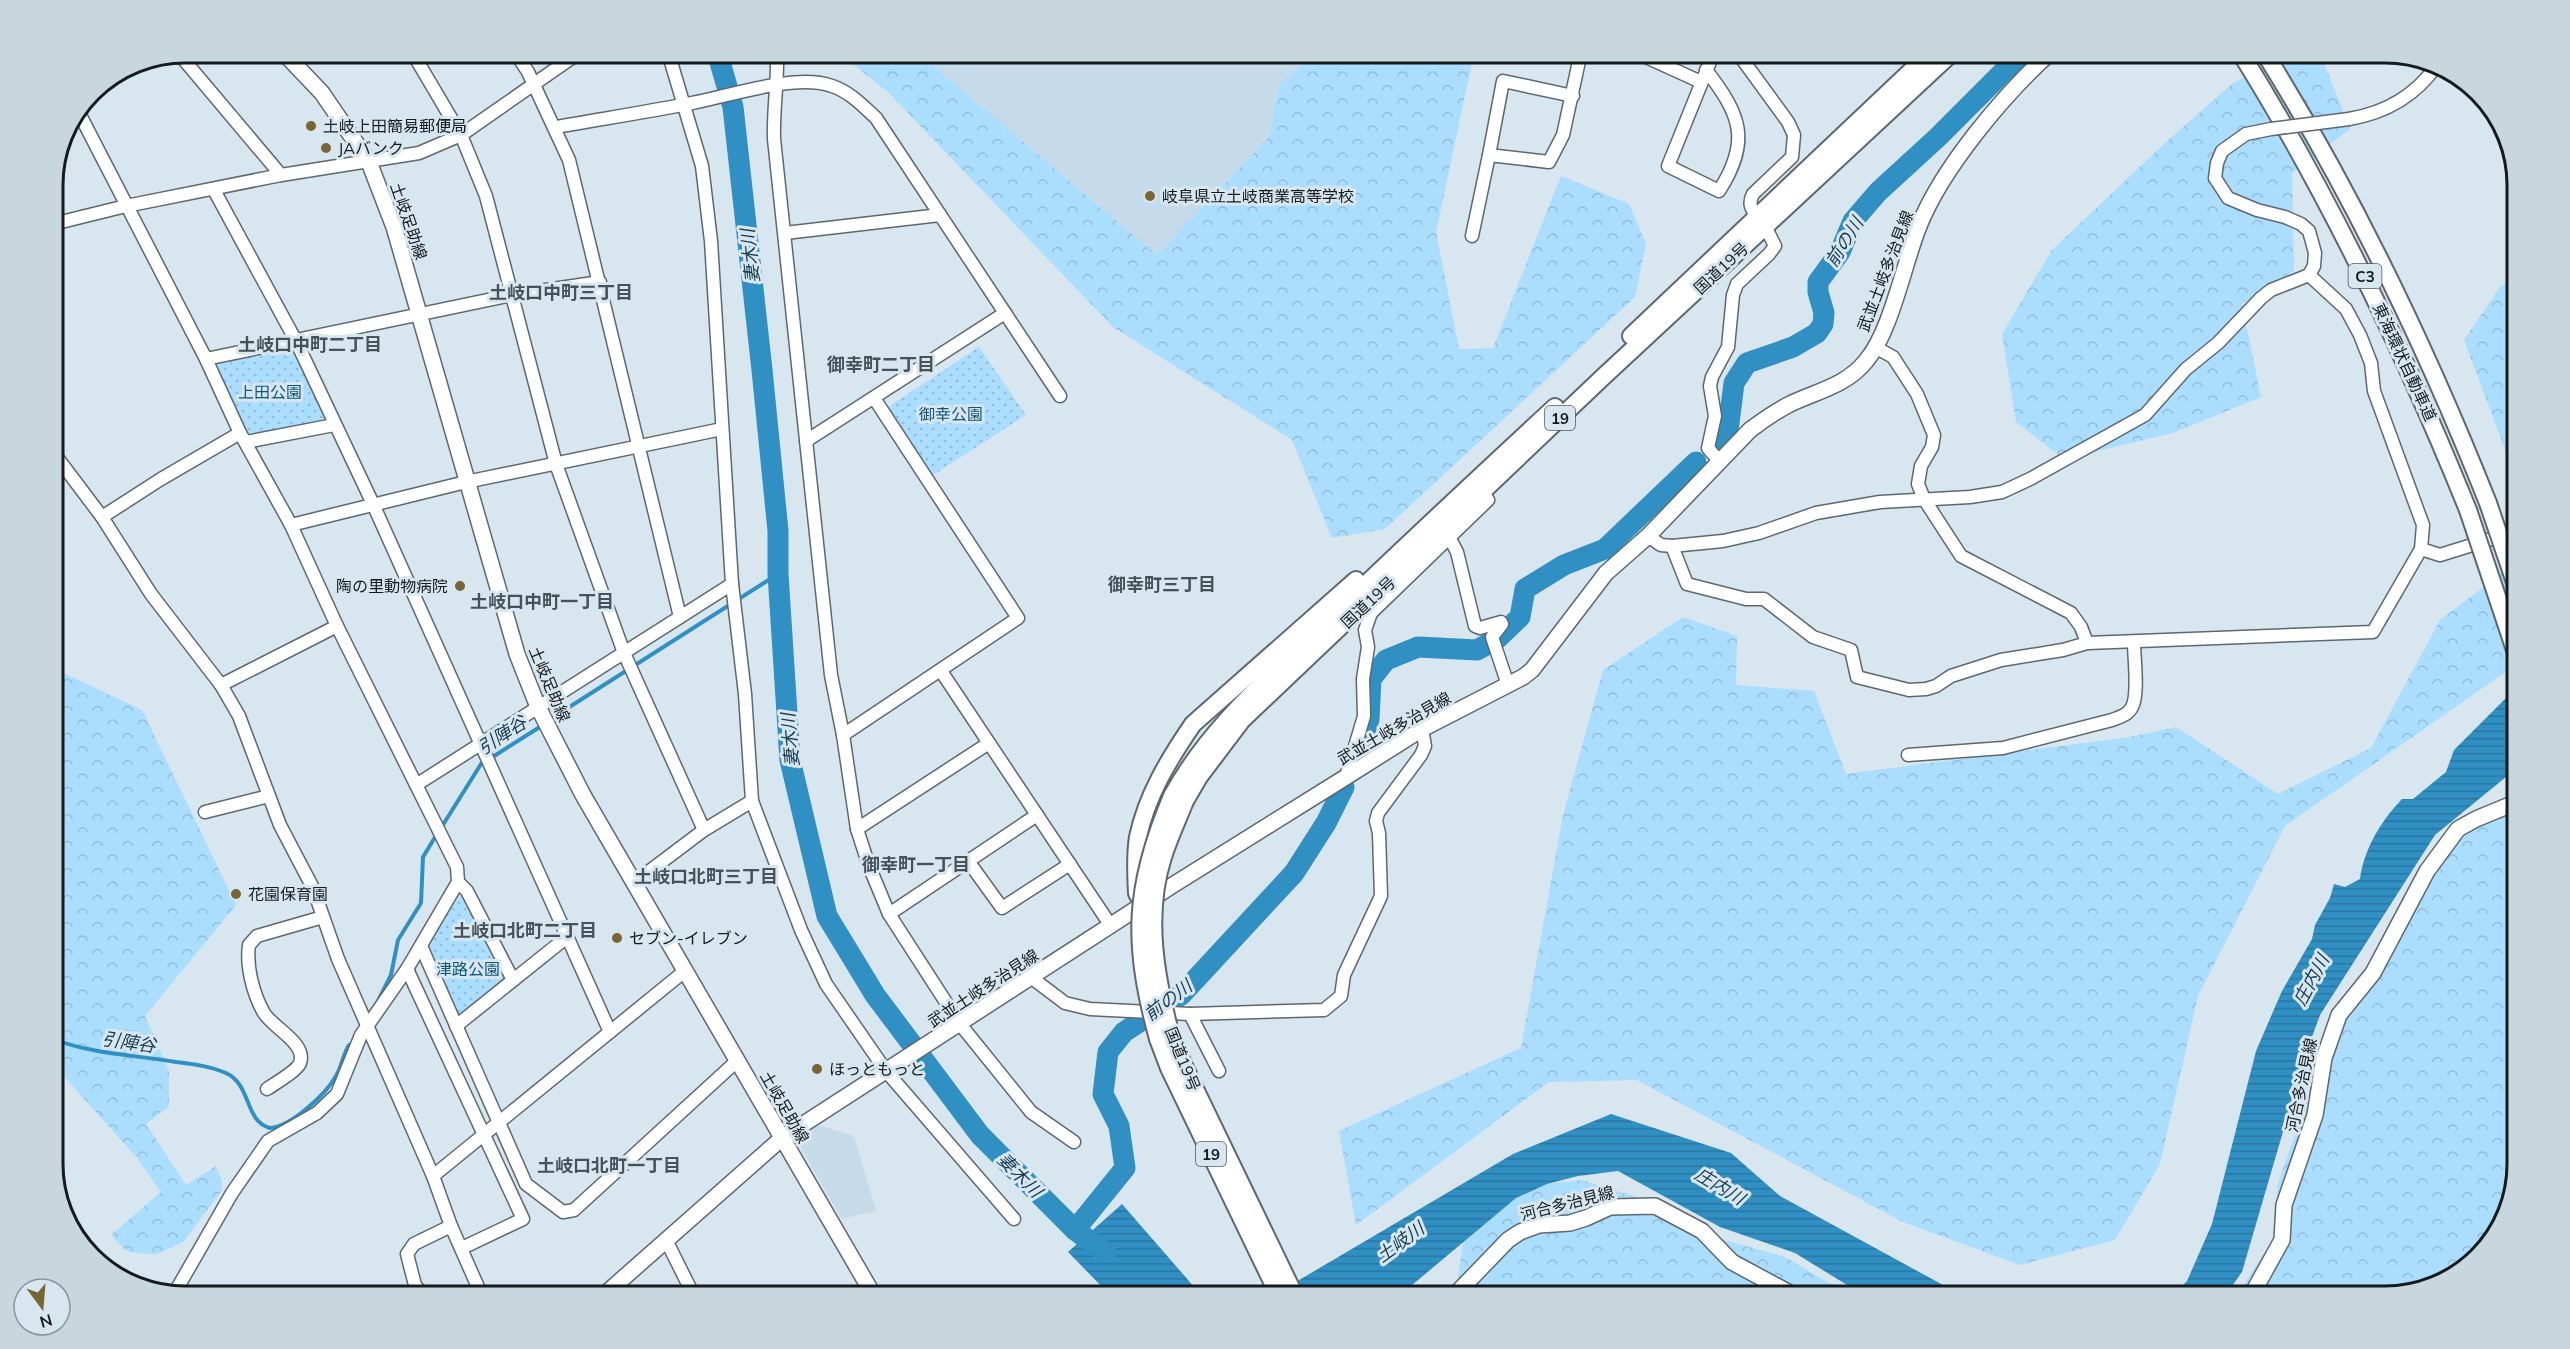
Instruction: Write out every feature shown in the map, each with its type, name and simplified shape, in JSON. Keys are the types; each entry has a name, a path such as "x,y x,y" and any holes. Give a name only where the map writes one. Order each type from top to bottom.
{"highway":[{"name":"国道19号","path":"1179,798 1199,777 1242,720 1603,377 1920,63"},
{"name":"国道19号","path":"1277,1286 1272,1264 1184,1066 1165,1038 1154,957 1155,897 1162,858 1179,798 1198,753 1232,713 1395,555 1941,63"},
{"name":"東海環状自動車道","path":"2246,63 2313,176 2358,263 2432,421 2468,510 2507,626"},
{"name":"東海環状自動車道","path":"2271,63 2337,175 2376,250 2452,413 2488,503 2507,559"},
{"path":"1143,905 1137,893 1138,838 1159,779 1193,724 1349,584 1395,555"},
{"name":"国道19号","path":"1272,1264 1288,1286"}],"main road":[{"name":"土岐足助線","path":"293,63 322,93 369,162 394,227 517,654 538,707 583,795 868,1286"},
{"name":"武並土岐多治見線","path":"614,1286 782,1138 1143,905 1422,729 1508,685 1532,670 1606,573 1648,536 1750,430 1768,416 1845,380 1864,364 1875,347 1888,318 1920,223 1945,177 1970,142 2027,73 2038,63"},
{"name":"河合多治見線","path":"2257,1286 2282,1240 2284,1205 2315,1115 2324,1058 2339,1015 2373,974 2427,871 2458,829 2507,806"},
{"name":"河合多治見線","path":"1464,1286 1508,1240 1520,1232 1539,1225 1586,1218 1610,1208 1655,1206 1702,1231 1732,1262 1776,1286"}],"street":[{"path":"187,63 281,175"},
{"path":"420,63 461,135 486,196 556,464 624,653 704,830"},
{"path":"522,63 556,127 569,160 680,617"},
{"path":"63,222 281,175 419,153 461,135 564,63"},
{"path":"672,63 688,104 702,166 708,219 717,320 732,584 745,694 752,801 801,930 826,984 888,1069 1014,1219"},
{"path":"775,63 772,86 774,139 806,441 831,675 843,735 857,829 869,866 889,914 957,1026 1031,1112 1074,1142"},
{"path":"1490,154 1549,162 1563,135 1579,63"},
{"path":"1667,63 1704,76 1722,91 1734,113 1740,145 1732,172 1719,191 1668,166 1704,76 1709,63"},
{"path":"1720,462 1708,448 1714,416 1710,386 1712,377 1728,347 1729,313 1737,284 1775,246 1750,206 1753,194 1792,157 1794,135 1788,122 1745,63"},
{"path":"1648,536 1660,545 1672,546 1723,541 1759,533 1816,513 1880,502 1970,497 2001,492 2134,422 2148,412 2162,393 2186,369 2218,343 2271,290 2308,275 2314,266 2315,253 2309,231 2301,224 2228,198 2215,178 2217,163 2222,152 2246,134 2349,119 2378,111 2408,96 2430,72"},
{"path":"1472,236 1503,81 1573,96"},
{"path":"556,127 688,104 772,86 813,83 831,85 854,96 876,118 1060,396"},
{"path":"82,119 206,359 243,438 291,525 337,626 457,867 458,882 407,969 362,1035 341,1087 331,1102 268,1141 229,1191 178,1286"},
{"path":"214,190 296,341 373,504 610,1032"},
{"path":"785,233 940,215"},
{"path":"1672,546 1687,584 1746,599 1764,599 1813,637 1851,650 1857,677 1909,690 1936,686 1951,676 2001,660 2063,650 2087,643 2134,643 2373,632 2421,549 2423,525 2374,391 2371,363 2361,335 2346,309 2308,275"},
{"path":"206,359 512,295 600,282"},
{"path":"806,441 1005,313"},
{"path":"1875,347 1893,357 1911,383 1934,435 1932,447 1921,466 1918,484 1924,499 1961,556 2066,610 2081,627 2087,643"},
{"path":"843,735 1018,618 874,398"},
{"path":"102,517 161,479 243,438 334,425"},
{"path":"291,525 466,482 722,429"},
{"path":"63,465 102,517 151,594 221,685 239,716 280,825 313,888 338,959 433,1176 478,1286"},
{"path":"1346,777 1364,716 1363,679 1368,647 1365,630 1367,621 1371,613 1488,500 1483,492"},
{"path":"2421,549 2440,555 2507,534"},
{"path":"1450,539 1457,552 1475,626 1480,628 1501,622 1502,624 1493,641 1508,685"},
{"path":"416,785 732,584"},
{"path":"221,685 337,626"},
{"path":"1908,755 2003,748 2112,720 2126,714 2133,706 2135,697 2134,643"},
{"path":"941,671 1111,926"},
{"path":"1032,978 1065,1003 1076,1007 1190,1014 1324,1010 1341,996 1344,975 1381,896 1379,833 1376,821 1378,813 1421,755 1425,746 1422,729"},
{"path":"857,829 989,743"},
{"path":"205,812 269,796"},
{"path":"635,882 704,830 752,801"},
{"path":"889,914 1037,815"},
{"path":"968,861 1002,908 1070,864"},
{"path":"458,882 468,891 513,980"},
{"path":"267,1089 301,1062 294,1040 272,1024 263,1011 252,982 249,945 257,936 323,917"},
{"path":"456,1026 567,937"},
{"path":"421,946 526,1184 563,1212 574,1210 738,1060"},
{"path":"407,969 523,1219 462,1248"},
{"path":"433,1176 484,1137 686,970"},
{"path":"1190,1014 1219,1071"},
{"path":"417,1286 407,1254 414,1244 452,1226"},
{"path":"666,1240 689,1286"}],"shaded area":[{"name":"岐阜県立土岐商業高等学校","path":"932,63 1304,63 1280,86 1269,137 1157,255"},
{"path":"814,1124 854,1136 876,1211 842,1219 802,1150 803,1131"}],"green space":[{"path":"852,63 932,63 1157,255 1269,137 1279,86 1303,63 1472,63 1436,232 1459,349 1493,348 1561,176 1629,204 1646,244 1635,297 1385,529 1332,538 1292,440 1113,327 888,92"},
{"path":"2274,63 2324,63 2350,129 2292,173 2294,271 2242,304 2261,397 2173,433 2064,459 2016,422 2002,334 2052,250 2165,143 2233,83"},
{"path":"2507,282 2507,462 2504,447 2464,340 2500,287"},
{"name":"上田公園","path":"288,346 327,420 324,424 248,436 211,363"},
{"name":"御幸公園","path":"979,347 1026,415 933,475 888,407"},
{"path":"2507,570 2507,671 2285,826 2198,996 2160,1164 2115,1240 2020,1265 1903,1222 1637,1080 1549,1082 1356,1225 1339,1131 1521,1048 1563,815 1603,670 1683,617 1737,636 1736,685 1814,691 1846,774 2130,737 2176,727 2278,794 2371,748 2440,620"},
{"path":"63,673 142,710 236,905 145,1016 169,1071 169,1106 146,1124 186,1185 216,1166 222,1181 222,1190 184,1241 155,1254 141,1254 125,1250 111,1235 161,1192 137,1158 63,1075"},
{"path":"2507,808 2507,1172 2501,1203 2477,1244 2453,1265 2432,1277 2401,1285 2385,1286 2243,1286 2277,1234 2277,1186 2338,1012 2436,856"},
{"name":"津路公園","path":"461,894 465,895 506,976 505,980 460,1016 455,1014 427,949 428,942"},
{"path":"1582,1180 1649,1201 1673,1226 1785,1257 1834,1286 1457,1286 1467,1217 1547,1184"}],"water":[{"name":"庄内川","path":"2507,697 2507,776 2435,835 2320,1015 2303,1053 2296,1087 2242,1272 2232,1286 2182,1286 2187,1281 2212,1224 2256,1051 2282,991 2312,939 2315,925 2330,898 2334,884 2345,887 2360,879 2370,846 2394,808 2402,799 2413,799 2446,772 2454,750"},
{"path":"1611,1114 1731,1153 1780,1196 1945,1286 1849,1286 1795,1253 1720,1227 1618,1171 1578,1176 1547,1184 1516,1198 1411,1286 1289,1286 1513,1154"},
{"path":"1122,1204 1193,1286 1101,1286 1068,1252"}],"waterway":[{"name":"妻木川","path":"720,63 733,107 762,370 778,531 778,574 790,760 827,916 875,995 980,1135 1075,1230 1106,1253"},
{"name":"前の川","path":"1720,439 1728,431 1734,383 1747,363 1793,347 1817,333 1823,324 1824,313 1818,292 1818,282 1840,252 1853,221 1878,192 1938,137 2012,63"},
{"name":"前の川","path":"1360,749 1369,719 1371,679 1386,660 1418,647 1477,650 1497,639 1520,617 1525,589 1564,565 1605,549 1696,462"},
{"name":"引陣谷","path":"549,720 778,574"},
{"name":"引陣谷","path":"491,758 543,725"},
{"name":"引陣谷","path":"441,828 481,764 485,762"},
{"name":"前の川","path":"1075,1230 1125,1168 1119,1126 1103,1094 1108,1052 1124,1032 1181,995 1294,873 1326,823 1344,787"},
{"name":"引陣谷","path":"377,1003 391,975 398,940 421,903 423,857 437,834"},
{"name":"引陣谷","path":"63,1042 98,1051 195,1065 226,1073 240,1086 256,1118 270,1128 288,1122 324,1092 338,1072 349,1045"}],"place":[{"name":"土岐上田簡易郵便局","path":"311,126"},
{"name":"JAバンク","path":"326,148"},
{"name":"岐阜県立土岐商業高等学校","path":"1150,196"},
{"name":"陶の里動物病院","path":"460,586"},
{"name":"花園保育園","path":"236,894"},
{"name":"セブン-イレブン","path":"617,938"},
{"name":"ほっともっと","path":"817,1069"}],"district":[{"name":"土岐口中町三丁目","path":"561,292"},
{"name":"土岐口中町二丁目","path":"310,344"},
{"name":"御幸町二丁目","path":"881,364"},
{"name":"御幸町三丁目","path":"1162,584"},
{"name":"土岐口中町一丁目","path":"542,601"},
{"name":"御幸町一丁目","path":"916,864"},
{"name":"土岐口北町三丁目","path":"706,876"},
{"name":"土岐口北町二丁目","path":"525,930"},
{"name":"土岐口北町一丁目","path":"609,1165"}],"water label":[{"name":"土岐川","path":"1400,1242"}]}
